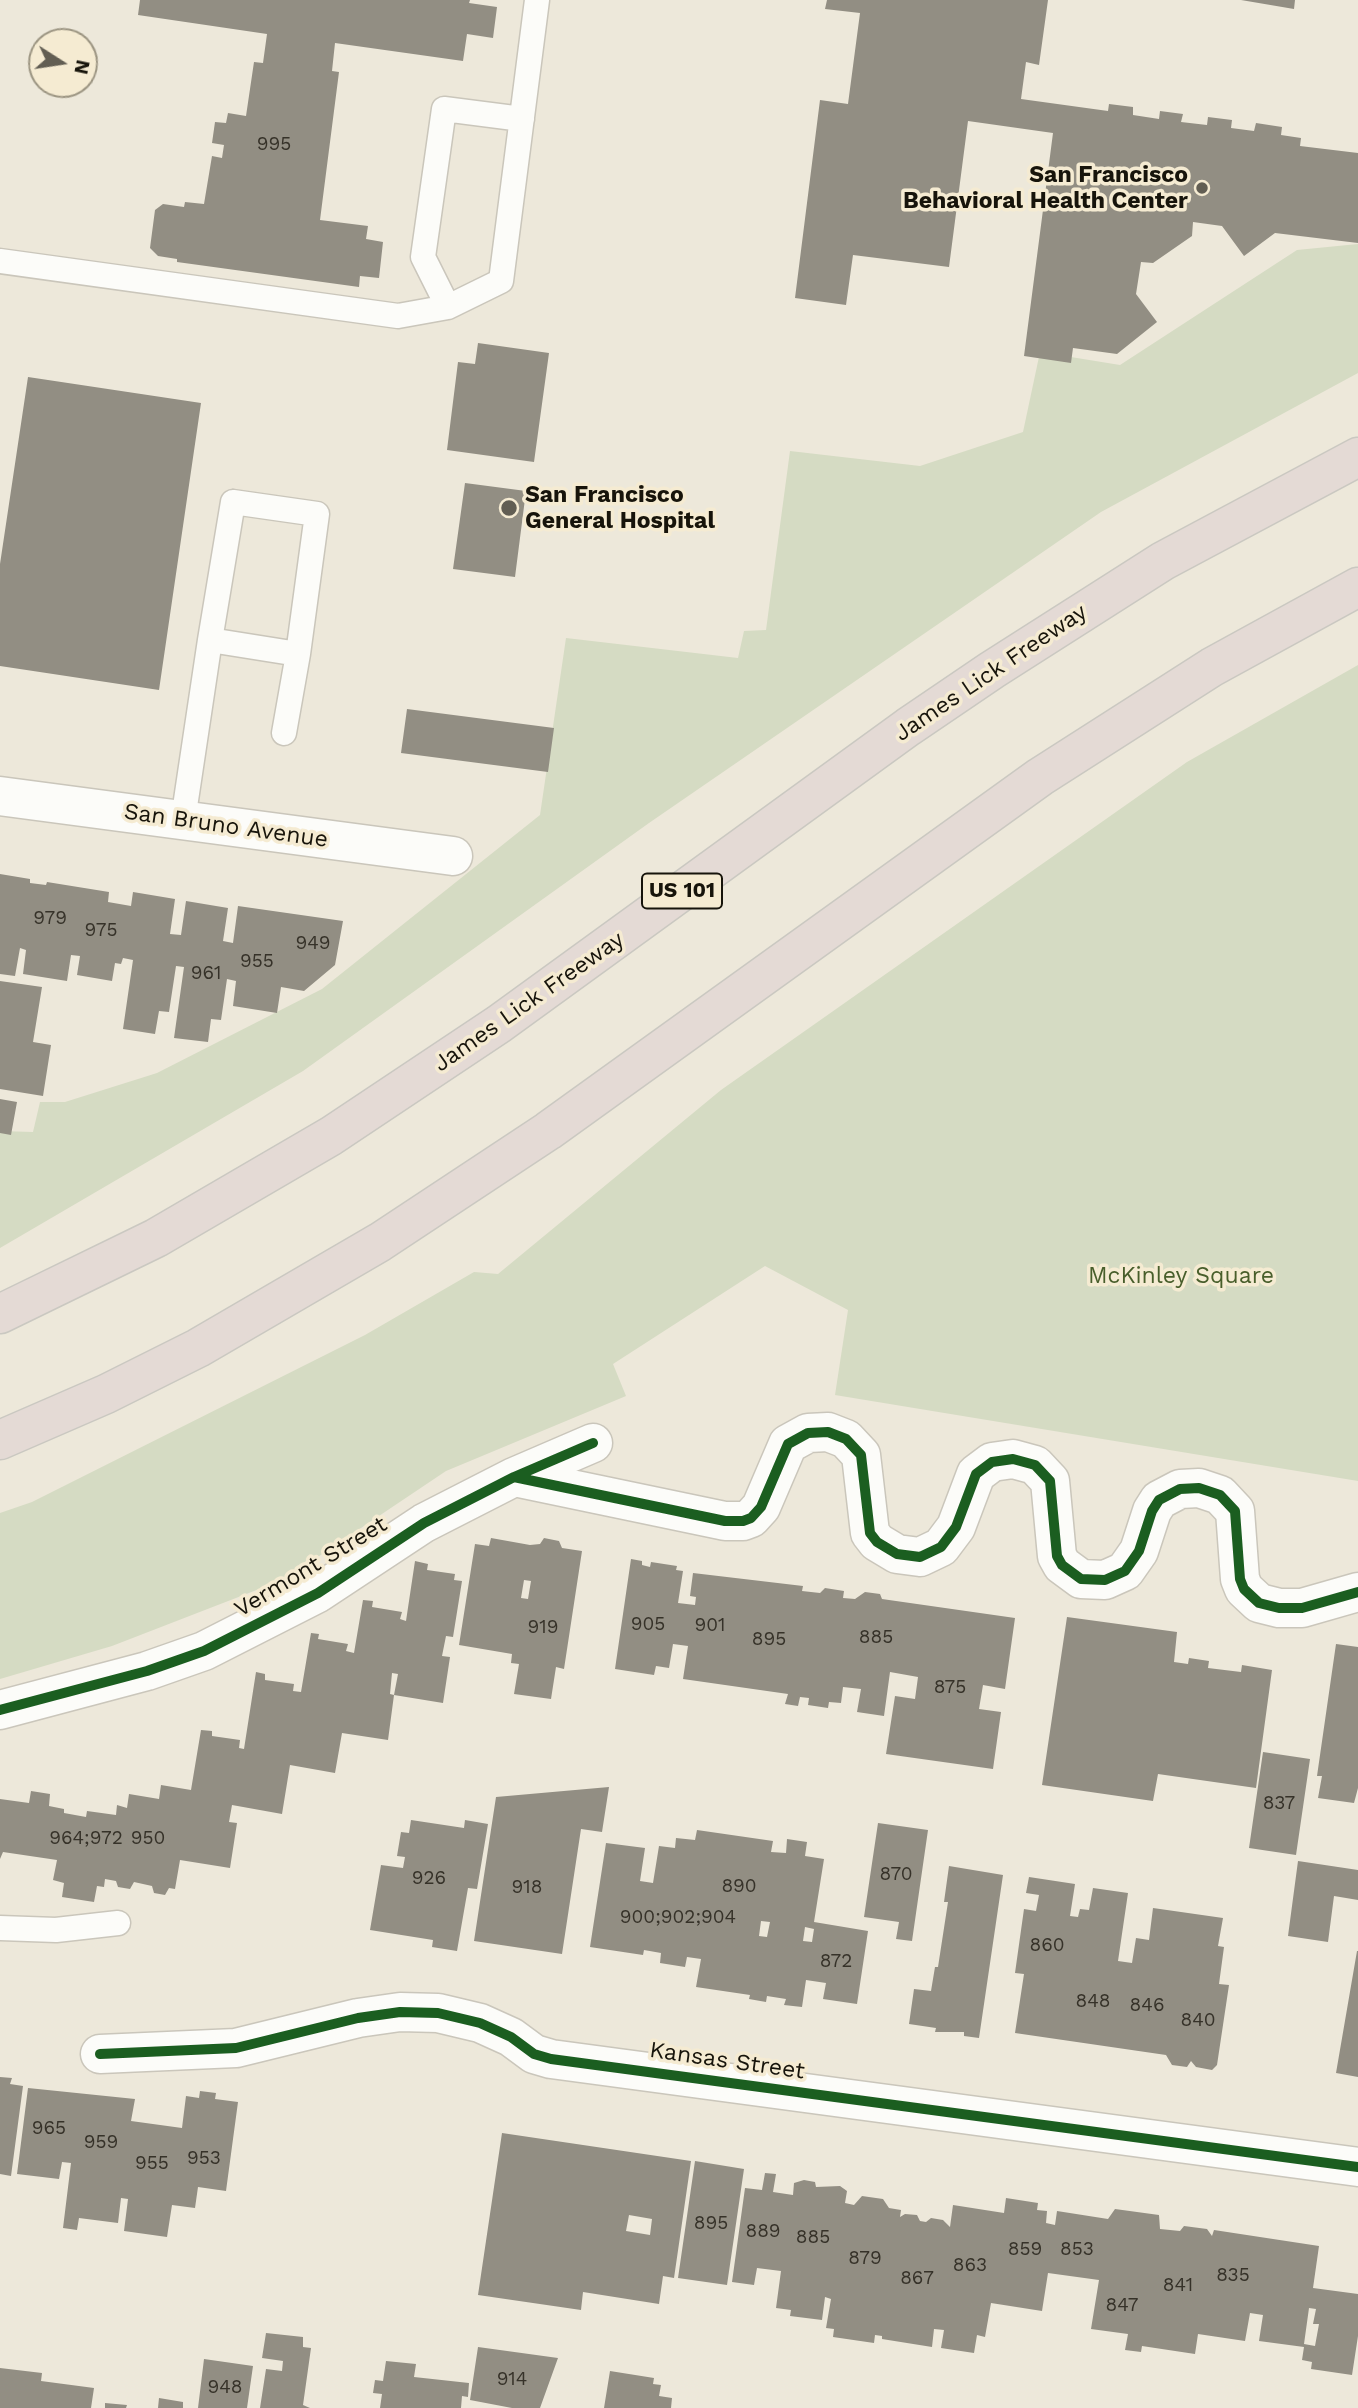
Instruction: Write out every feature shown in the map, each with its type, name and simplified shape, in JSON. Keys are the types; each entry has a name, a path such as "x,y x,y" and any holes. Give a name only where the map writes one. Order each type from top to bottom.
{"highway":[{"name":"James Lick Freeway","path":"0,1314 156,1238 331,1136 499,1024 887,741 992,670 1163,562 1358,457"},
{"path":"0,1440 106,1394 198,1348 380,1242 548,1131 1040,777 1212,667 1358,587"}],"street":[{"name":"San Bruno Avenue","path":"0,796 453,856"},
{"path":"514,1476 725,1521 743,1521 751,1518 761,1507 788,1444 808,1433 828,1432 846,1439 861,1455 870,1533 887,1550 920,1557 931,1554 950,1538 971,1484 984,1466 1002,1459 1025,1460 1035,1465 1050,1481 1055,1546 1062,1565 1081,1579 1094,1581 1116,1577 1133,1563 1159,1500 1181,1489 1199,1488 1220,1495 1235,1511 1240,1579 1244,1589 1259,1603 1279,1608 1302,1608 1358,1592"},
{"name":"Vermont Street","path":"0,1710 147,1671 216,1646 318,1593 424,1523 514,1476 593,1443"},
{"name":"Kansas Street","path":"100,2054 236,2048 358,2018 400,2012 438,2013 480,2023 511,2037 534,2053 551,2059 1358,2167"}],"lane":[{"path":"0,261 398,316 448,307 500,281 537,0"},
{"path":"448,307 423,257 444,109 522,119"},
{"path":"183,820 233,502 317,514 284,733"},
{"path":"210,640 298,654"},
{"path":"0,1928 56,1930 118,1923"}],"green space":[{"path":"1358,244 1358,373 1101,512 649,823 303,1071 0,1248 0,1131 33,1132 40,1102 65,1102 157,1073 322,989 540,815 566,638 738,658 744,631 766,630 790,451 920,466 1023,432 1040,352 1120,365 1297,250"},
{"name":"McKinley Square","path":"1358,665 1358,1481 835,1395 848,1310 765,1266 613,1364 626,1396 446,1471 285,1579 112,1646 0,1679 0,1513 32,1502 365,1335 474,1272 498,1274 721,1090 1187,762"}],"building":[{"path":"140,0 470,0 469,3 497,7 493,38 467,34 463,61 335,43 332,71 339,72 320,220 368,226 366,239 383,242 379,278 360,276 359,287 177,262 177,259 158,256 150,248 155,210 163,204 184,207 185,202 204,204 212,156 222,158 224,145 212,143 215,122 226,123 228,113 246,116 254,62 263,63 267,34 138,15"},
{"name":"San Francisco Behavioral Health Center","path":"827,0 1048,0 1039,65 1026,62 1021,99 1108,111 1109,104 1133,107 1133,115 1159,119 1160,111 1183,114 1181,122 1207,125 1208,117 1232,120 1231,128 1254,131 1256,123 1282,127 1281,135 1301,138 1300,146 1358,153 1358,243 1275,233 1244,256 1222,226 1193,222 1192,236 1153,263 1141,262 1136,294 1157,322 1117,354 1073,348 1071,363 1024,356 1053,133 968,121 949,267 853,255 846,305 795,298 820,100 848,104 860,13 825,9"},
{"path":"1241,0 1295,0 1294,9"},
{"path":"478,343 549,353 534,462 447,450 458,362 475,364"},
{"path":"28,377 201,403 159,690 0,666 0,564"},
{"path":"465,483 526,491 515,577 453,569"},
{"path":"407,709 554,728 548,772 401,753"},
{"path":"0,874 30,879 30,883 46,885 47,882 109,892 108,902 131,906 133,892 175,899 170,934 181,935 186,901 228,908 223,941 233,943 238,906 343,921 335,965 304,991 281,987 277,1013 233,1006 236,981 227,979 221,1020 211,1019 208,1042 174,1038 184,967 176,966 169,1012 159,1011 155,1034 123,1029 133,960 123,958 121,964 115,963 112,981 77,975 80,956 71,955 67,981 23,974 26,950 20,948 15,976 0,974"},
{"path":"0,981 42,987 33,1042 51,1045 43,1096 0,1089"},
{"path":"0,1099 17,1102 11,1135 0,1133"},
{"path":"491,1538 530,1545 540,1544 544,1538 559,1541 562,1548 582,1551 564,1669 556,1667 551,1699 514,1694 519,1664 511,1663 512,1654 459,1645 475,1544 489,1546","holes":["524,1580 531,1581 528,1599 521,1598"]},
{"path":"631,1559 642,1561 642,1565 650,1567 651,1562 677,1566 676,1570 683,1571 678,1603 695,1605 696,1597 690,1596 693,1573 803,1586 802,1591 820,1593 825,1588 844,1591 843,1598 855,1599 865,1592 880,1594 882,1599 1015,1618 1005,1689 983,1685 979,1709 1001,1712 993,1769 886,1754 895,1696 915,1699 918,1677 890,1672 884,1716 857,1712 861,1689 843,1687 841,1703 829,1702 828,1708 808,1705 809,1698 800,1697 798,1706 785,1704 788,1694 683,1679 688,1646 673,1644 669,1668 656,1666 654,1675 615,1669"},
{"path":"415,1561 428,1564 427,1570 455,1574 454,1580 462,1581 453,1637 446,1636 442,1656 450,1657 443,1703 394,1695 388,1740 342,1733 335,1773 290,1765 282,1814 232,1805 229,1822 237,1823 230,1868 180,1860 175,1889 169,1888 165,1895 154,1893 152,1886 134,1882 130,1889 118,1887 116,1881 105,1879 104,1887 97,1886 94,1902 62,1897 64,1883 53,1880 57,1860 3,1852 0,1859 0,1799 29,1803 31,1791 50,1794 49,1806 64,1809 64,1813 86,1817 87,1811 116,1815 117,1805 127,1808 129,1794 159,1799 161,1785 191,1790 201,1730 212,1731 212,1736 240,1740 239,1748 244,1749 256,1672 265,1674 265,1680 294,1684 293,1691 301,1692 311,1633 319,1634 318,1639 348,1644 346,1651 354,1653 363,1600 373,1601 372,1607 402,1612 400,1619 406,1621","holes":["392,1673 398,1674 394,1695 390,1694"]},
{"path":"1067,1617 1177,1632 1174,1662 1188,1664 1189,1658 1209,1661 1208,1668 1241,1672 1242,1665 1272,1670 1256,1788 1158,1774 1153,1801 1042,1785"},
{"path":"1336,1644 1358,1647 1358,1788 1354,1803 1318,1798 1322,1776 1317,1776"},
{"path":"1263,1752 1310,1759 1296,1855 1249,1848"},
{"path":"609,1787 602,1832 581,1829 562,1954 474,1941 496,1797"},
{"path":"411,1820 464,1828 465,1820 488,1824 477,1889 468,1888 457,1951 432,1947 433,1940 370,1930 381,1865 403,1868 405,1857 397,1856 401,1832 409,1833"},
{"path":"878,1823 928,1830 912,1941 896,1939 899,1922 864,1917"},
{"path":"697,1830 773,1841 771,1852 786,1853 787,1839 807,1842 805,1856 824,1859 814,1922 868,1931 857,2004 823,1999 826,1983 806,1980 802,2007 784,2005 786,1999 767,1996 766,2002 749,1999 750,1995 696,1987 701,1959 687,1957 685,1967 660,1963 661,1953 644,1950 643,1955 590,1947 606,1843 645,1848 640,1881 653,1883 659,1846 675,1848 676,1838 695,1840","holes":["761,1921 770,1922 767,1937 759,1936","805,1927 814,1929 812,1942 803,1941"]},
{"path":"1298,1861 1358,1870 1358,1900 1334,1896 1328,1942 1288,1936"},
{"path":"949,1866 1003,1875 979,2038 964,2036 964,2032 935,2032 936,2028 909,2024 914,1989 931,1991 935,1967 938,1967 948,1902 944,1902"},
{"path":"1029,1877 1075,1884 1070,1916 1078,1917 1080,1909 1089,1910 1093,1888 1128,1893 1118,1961 1132,1963 1136,1938 1149,1940 1153,1908 1223,1918 1218,1946 1224,1947 1219,1984 1229,1985 1217,2065 1212,2070 1196,2067 1191,2061 1187,2067 1172,2065 1166,2055 1015,2033 1024,1974 1015,1973 1024,1909 1036,1911 1039,1895 1026,1893"},
{"path":"1358,1951 1358,2077 1336,2073"},
{"path":"0,2077 12,2078 10,2084 23,2086 11,2176 0,2174"},
{"path":"28,2088 135,2099 131,2121 182,2128 186,2096 199,2098 200,2091 216,2093 215,2099 238,2102 226,2191 198,2187 195,2208 172,2205 167,2237 124,2231 128,2199 121,2198 118,2223 79,2218 77,2230 63,2228 71,2163 62,2162 59,2179 17,2174"},
{"path":"502,2133 691,2161 674,2278 663,2276 659,2304 583,2292 581,2310 478,2295","holes":["629,2215 652,2219 650,2235 626,2231"]},
{"path":"695,2161 744,2169 727,2285 678,2278"},
{"path":"765,2173 776,2174 773,2192 793,2195 794,2183 804,2180 815,2182 816,2187 840,2186 847,2191 845,2203 854,2205 862,2196 883,2199 889,2208 901,2210 900,2217 905,2214 917,2215 920,2221 926,2222 931,2218 943,2220 950,2227 953,2205 1004,2213 1006,2198 1038,2203 1037,2210 1047,2211 1046,2223 1055,2225 1057,2211 1108,2219 1115,2209 1159,2215 1160,2229 1180,2231 1184,2226 1207,2229 1212,2236 1214,2230 1319,2246 1313,2288 1358,2294 1358,2336 1352,2375 1311,2369 1312,2362 1302,2360 1304,2347 1259,2341 1263,2315 1250,2313 1245,2341 1198,2334 1195,2354 1142,2346 1141,2352 1125,2350 1128,2334 1091,2329 1099,2280 1048,2273 1042,2311 991,2303 985,2337 977,2335 974,2353 941,2348 944,2330 934,2329 932,2347 882,2339 882,2336 875,2335 874,2343 833,2337 834,2329 826,2328 831,2299 825,2297 822,2320 790,2316 791,2310 776,2308 781,2271 757,2268 754,2285 732,2282 745,2188 762,2190","holes":["1309,2308 1316,2309 1313,2324 1319,2324 1315,2346 1304,2344"]},
{"path":"266,2333 303,2337 303,2347 311,2348 303,2405 310,2408 260,2408 266,2369 282,2371 283,2361 262,2358"},
{"path":"478,2347 558,2358 540,2408 512,2408 470,2400"},
{"path":"204,2359 253,2366 247,2408 198,2408"},
{"path":"386,2361 416,2364 414,2377 469,2383 468,2397 462,2396 461,2408 380,2408 382,2394 373,2393 375,2380 383,2381"},
{"path":"0,2368 42,2373 41,2381 94,2388 91,2408 0,2408"},
{"path":"610,2371 654,2378 653,2384 661,2385 659,2396 672,2398 671,2408 604,2408"},
{"path":"159,2398 183,2402 183,2408 158,2408"},
{"path":"105,2403 127,2405 126,2408 105,2408"}],"cycle path":[{"path":"514,1477 725,1521 743,1521 751,1518 761,1507 788,1444 808,1433 828,1432 846,1439 861,1455 870,1533 877,1542 897,1554 920,1557 941,1547 956,1527 976,1474 992,1462 1013,1459 1035,1465 1050,1481 1057,1556 1062,1565 1081,1579 1105,1580 1125,1571 1139,1551 1152,1511 1159,1500 1180,1489 1199,1488 1220,1495 1235,1511 1240,1579 1244,1589 1259,1603 1279,1608 1302,1608 1358,1592"},
{"path":"0,1710 147,1671 204,1651 318,1593 424,1523 514,1477 593,1443"},
{"path":"100,2054 236,2048 358,2018 400,2012 438,2013 480,2023 511,2037 534,2054 551,2059 1358,2167"}],"place":[{"name":"San Francisco Behavioral Health Center","path":"1202,188"},
{"name":"San Francisco General Hospital","path":"509,508"}]}
